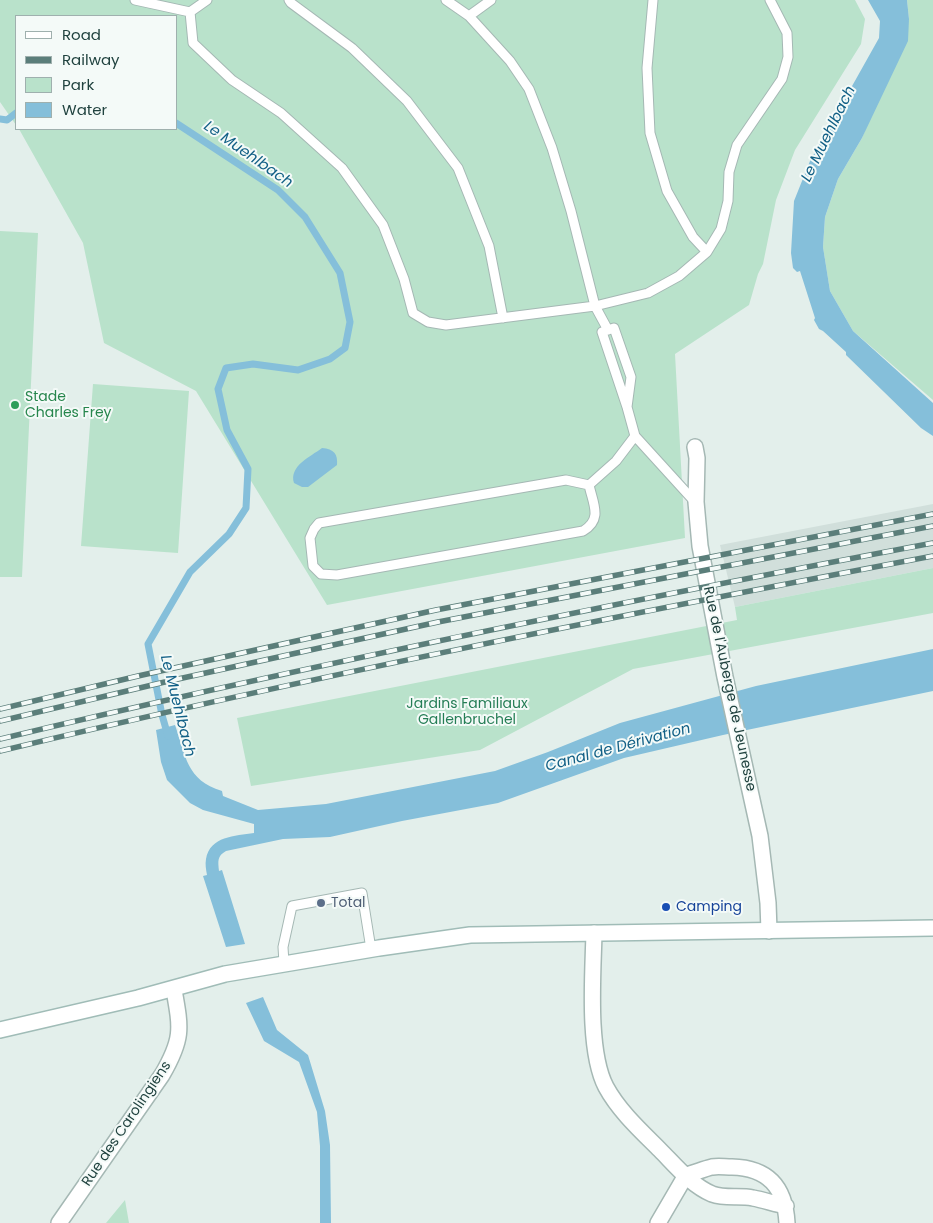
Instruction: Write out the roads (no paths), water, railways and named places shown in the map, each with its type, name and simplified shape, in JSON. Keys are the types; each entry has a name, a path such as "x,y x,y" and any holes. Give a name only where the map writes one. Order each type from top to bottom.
{"street":[{"name":"Rue de l'Auberge de Jeunesse","path":"695,448 697,458 696,502 700,546 725,677 760,836 768,904 769,931"},
{"path":"0,1030 174,990 225,974 371,949 470,935 933,928"},
{"path":"594,933 593,996 595,1048 599,1069 606,1087 632,1121 701,1188 726,1198 751,1198 786,1206"},
{"name":"Rue des Carolingiens","path":"59,1223 173,1057 180,1035 174,990"},
{"path":"658,1223 686,1175 714,1166 744,1167 761,1172 773,1182 786,1206 786,1223"}],"lane":[{"path":"136,0 190,12 207,0"},
{"path":"289,0 352,48 407,101 458,168 489,246 503,318"},
{"path":"446,0 469,16 510,61 528,89 552,148 571,211 595,306 608,330"},
{"path":"469,16 490,0"},
{"path":"653,0 647,68 650,134 667,191 694,237 707,252"},
{"path":"190,12 193,43 232,80 281,113 342,168 384,225 404,279 413,313 428,322 446,326 595,306 648,293 679,276 707,252 721,229 728,201 729,172 737,145 782,79 788,58 787,32 770,0"},
{"path":"627,407 631,377 614,328 602,332 635,436 696,502"},
{"path":"589,485 616,461 635,436"},
{"path":"566,480 589,485 596,516 592,526 583,532 337,575 321,574 313,566 310,538 319,523 566,480"},
{"path":"284,963 283,947 292,906 362,893 371,949"}],"water":[{"path":"868,0 907,0 909,19 908,41 862,138 838,179 825,217 823,247 830,291 853,331 933,403 933,436 921,428 846,355 846,352 819,329 814,320 815,318 800,271 797,272 793,268 791,253 794,201 810,161 879,38 880,21"},
{"path":"322,448 334,453 337,458 337,465 308,487 302,487 294,483 293,477 297,467"},
{"name":"Canal de Dérivation","path":"933,649 933,691 624,758 498,803 330,837 283,839 226,851 219,859 219,871 222,870 245,944 226,947 203,876 207,875 206,859 208,851 218,841 232,836 254,833 254,824 203,810 190,803 167,780 161,762 156,730 175,725 189,766 201,780 222,791 223,796 258,810 326,804 495,771 620,723 756,686"},
{"path":"263,997 277,1030 308,1055 325,1111 330,1145 331,1223 320,1223 320,1146 317,1112 299,1062 264,1041 246,1003"}],"waterway":[{"name":"Le Muehlbach","path":"0,119 7,120 15,114"},
{"name":"Le Muehlbach","path":"168,736 148,644 190,572 229,534 246,508 248,469 227,430 218,389 226,368 253,364 298,370 330,359 345,348 350,322 340,273 305,217 278,190 178,124"}],"railway":[{"path":"0,709 138,676 436,610 933,514"},
{"path":"0,721 169,681 438,622 933,526"},
{"path":"0,739 232,685 465,635 933,543"},
{"path":"0,751 349,672 933,556"}],"place":[{"name":"Stade Charles Frey","path":"15,405"},
{"name":"Total","path":"321,903"},
{"name":"Camping","path":"666,907"}],"park label":[{"name":"Jardins Familiaux Gallenbruchel","path":"467,712"}]}
